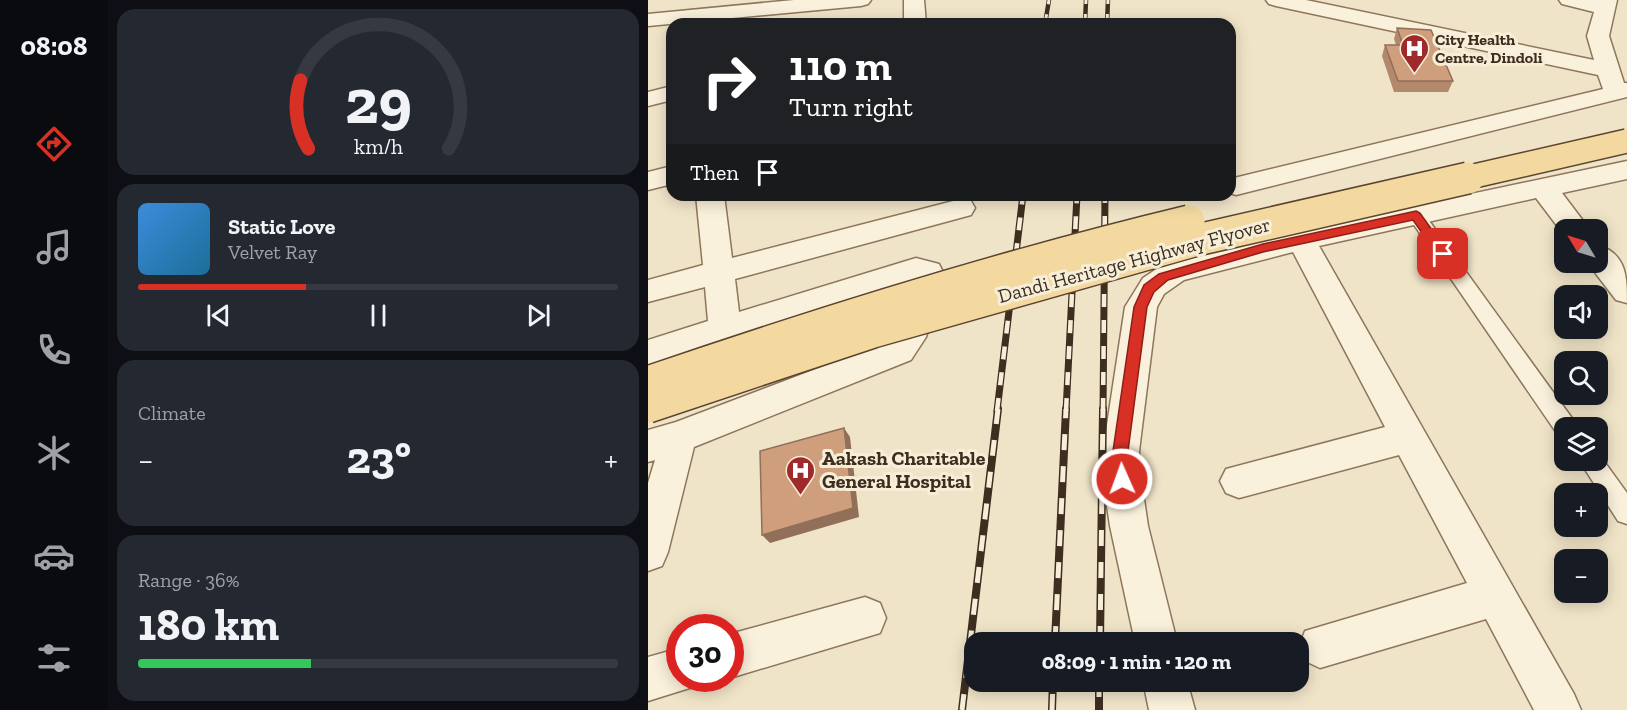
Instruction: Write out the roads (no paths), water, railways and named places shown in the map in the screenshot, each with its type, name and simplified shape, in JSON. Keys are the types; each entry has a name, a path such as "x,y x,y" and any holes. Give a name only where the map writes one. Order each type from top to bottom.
{"main road":[{"name":"Dandi Heritage Highway Flyover","path":"648,382 804,329 993,270 1130,234 1382,176 1627,124"},
{"name":"Dandi Heritage Highway Flyover","path":"648,407 873,332 1197,240 1627,141"}],"street":[{"path":"669,18 852,0 844,18"},
{"path":"914,0 915,18"},
{"path":"1276,0 1320,4 1617,84"},
{"path":"1569,0 1607,4 1598,36 1617,84"},
{"path":"648,20 666,18"},
{"path":"648,83 666,82"},
{"path":"1236,186 1617,84"},
{"path":"648,99 666,94"},
{"path":"1154,632 1129,526 1121,451 1141,307 1149,289 1163,277 1175,272 1263,248 1627,170"},
{"path":"648,181 666,176"},
{"path":"1543,188 1567,219"},
{"path":"711,201 725,329"},
{"path":"648,291 961,208"},
{"path":"1301,240 1558,710"},
{"path":"1608,268 1627,292"},
{"path":"648,353 916,269 928,272 930,276 910,337 899,351 664,442 648,552"},
{"path":"1239,481 1408,437"},
{"path":"1320,646 1495,596"},
{"path":"744,652 865,618"},
{"path":"648,679 666,674"},
{"path":"1168,692 1172,710"}],"lane":[{"path":"1416,215 1558,417"},
{"path":"1598,471 1627,513"}],"railway":[{"path":"1046,18 1049,0"},
{"path":"1085,18 1086,0"},
{"path":"1107,18 1108,0"},
{"path":"997,411 1022,201"},
{"path":"1066,411 1077,201"},
{"path":"1103,411 1105,201"},
{"path":"962,710 998,409"},
{"path":"1055,632 1066,409"},
{"path":"1100,632 1103,409"},
{"path":"1052,710 1053,692"},
{"path":"1099,692 1099,710"}],"place":[{"name":"City Health Centre, Dindoli","path":"1414,74"},
{"name":"Aakash Charitable General Hospital","path":"801,496"}]}
